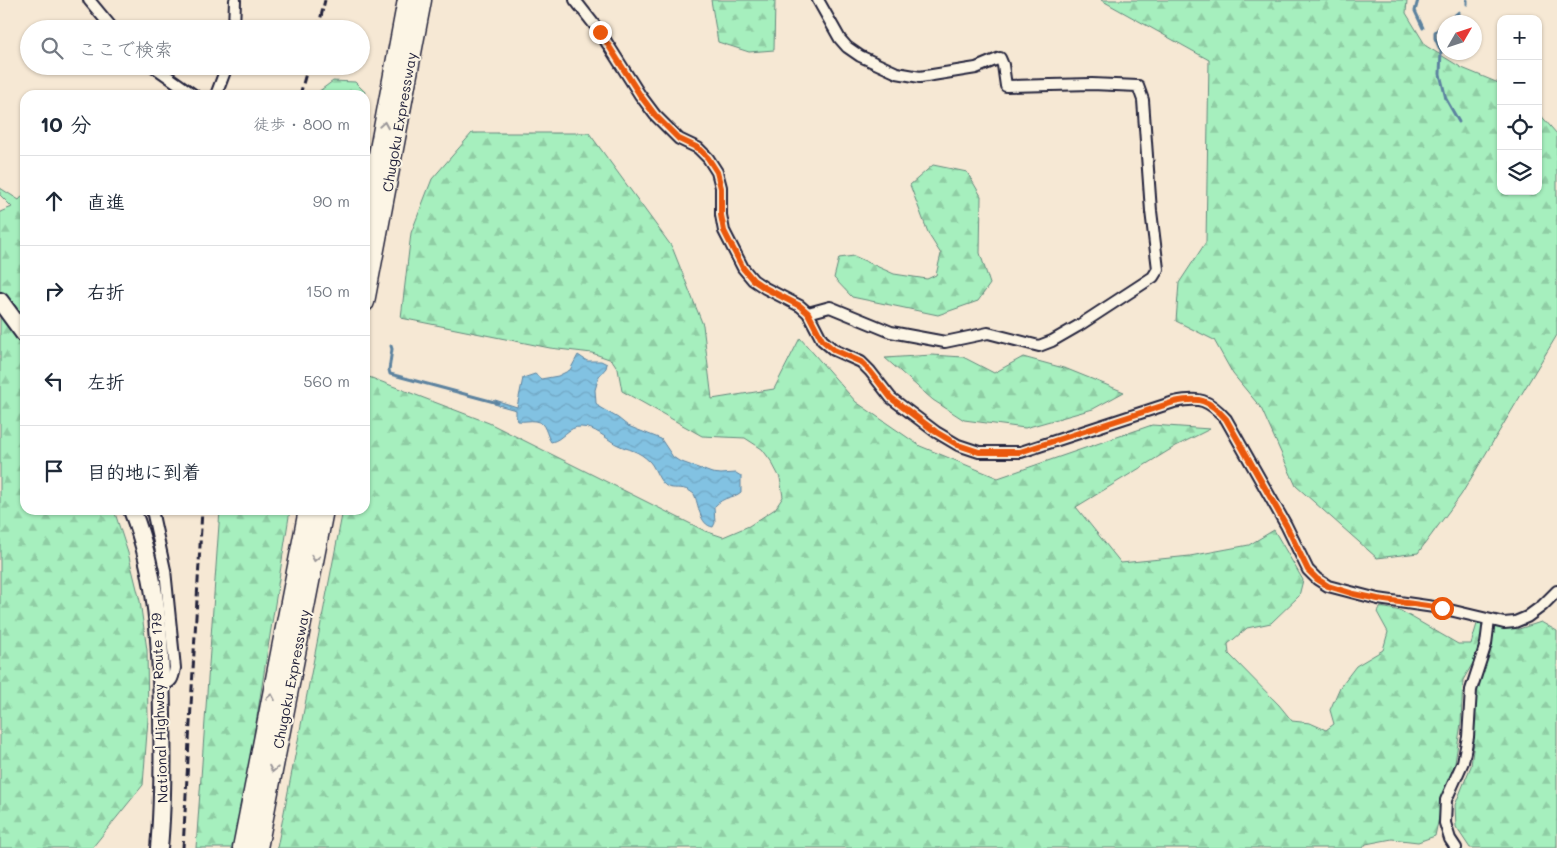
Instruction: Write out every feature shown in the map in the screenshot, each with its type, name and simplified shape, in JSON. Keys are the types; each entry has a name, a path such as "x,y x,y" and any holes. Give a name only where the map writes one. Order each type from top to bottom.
{"highway":[{"name":"Chugoku Expressway","path":"370,199 410,1"},
{"name":"Chugoku Expressway","path":"370,269 410,1"},
{"path":"0,301 20,328"},
{"name":"National Highway Route 179","path":"134,515 148,564 158,619 163,809 159,848"},
{"name":"Chugoku Expressway","path":"242,848 307,515"},
{"name":"Chugoku Expressway","path":"258,848 323,515"}],"street":[{"path":"89,0 106,20"},
{"path":"234,0 234,20"},
{"path":"575,0 600,32 655,115 679,139 698,148 708,158 717,172 721,188 721,215 724,231 743,268 753,280 791,300 808,313 822,340 834,350 861,362 897,404 936,432 958,445 979,452 1020,452 1174,402 1201,399 1215,406 1226,419 1286,525 1308,570 1328,586 1354,594 1442,608 1504,623 1516,622 1527,617 1542,606 1557,591"},
{"path":"808,313 830,307 891,332 945,342 988,333 1039,346 1052,342 1078,326 1153,276 1158,269 1151,211 1144,100 1138,86 1006,86 1000,58 976,68 920,77 906,76 860,56 847,47 840,39 818,0"},
{"path":"166,75 187,90"},
{"path":"218,90 224,75"},
{"path":"153,515 164,570 175,668 174,679 170,684 161,686"},
{"path":"1456,848 1450,840 1445,823 1446,800 1463,762 1468,737 1471,690 1486,644 1489,620"}],"green space":[{"path":"711,0 775,0 774,50 749,52 718,42"},
{"path":"1101,0 1407,0 1406,13 1426,46 1437,53 1437,60 1449,60 1462,68 1497,82 1497,195 1542,195 1542,117 1557,134 1557,335 1461,495 1418,553 1377,558 1296,486 1261,408 1233,374 1214,340 1176,321 1179,283 1206,242 1209,60"},
{"path":"333,81 355,82 363,90 321,90"},
{"path":"472,133 589,133 672,247 703,325 712,399 774,389 800,338 856,402 920,446 998,478 1152,425 1210,429 1176,446 1076,507 1121,563 1190,556 1249,545 1274,530 1303,580 1299,596 1271,623 1247,628 1228,644 1229,654 1292,721 1310,723 1326,730 1334,724 1330,710 1340,687 1356,666 1383,650 1388,632 1377,612 1381,607 1401,611 1458,644 1471,644 1477,624 1483,625 1481,649 1463,680 1461,723 1455,763 1443,799 1435,836 1418,842 1392,839 1366,844 1363,848 277,848 342,515 370,515 370,377 489,423 705,531 723,537 749,526 775,509 783,497 780,478 762,449 745,438 702,436 622,391 618,369 612,360 592,353 550,348 401,318 411,233 432,179"},
{"path":"933,165 967,172 981,196 980,253 990,284 978,301 938,315 852,297 834,278 839,258 854,256 894,274 927,279 936,275 941,254 929,235 910,185"},
{"path":"0,188 19,200 20,199 20,515 116,515 128,553 140,601 147,650 148,719 143,785 92,848 0,848 0,212 12,207 0,195"},
{"path":"932,355 963,357 994,373 1023,357 1067,369 1124,392 1093,409 1025,428 964,420 933,400 885,358"},
{"path":"220,515 289,515 236,848 196,848"},
{"path":"1541,622 1557,631 1557,848 1470,848 1456,827 1455,805 1471,766 1474,742 1474,698 1480,671 1494,627 1519,629"}],"water":[{"path":"578,355 587,361 601,361 607,364 599,376 595,390 596,403 599,407 628,426 661,439 673,457 679,461 712,473 736,473 741,476 741,492 725,499 714,507 715,523 713,527 708,525 702,518 694,494 687,490 671,488 665,485 650,462 637,452 616,444 586,427 576,427 559,439 551,442 544,426 539,422 518,421 516,410 494,404 495,400 517,407 523,378 535,374 541,379 558,376 570,370"}],"waterway":[{"path":"1418,0 1415,11 1423,28"},
{"path":"1455,15 1459,12"},
{"path":"1437,30 1435,32 1437,42"},
{"path":"1441,60 1440,74 1446,99 1459,122"},
{"path":"391,346 390,374 498,403"}],"railway":[{"path":"320,20 325,0"},
{"path":"301,90 306,75"},
{"path":"183,848 202,515"}],"route":[{"path":"600,32 655,115 679,139 698,148 708,158 717,172 721,188 721,215 724,231 731,248 743,268 753,280 765,288 800,306 808,313 822,340 834,350 861,362 891,398 917,420 958,445 979,452 1001,454 1020,452 1037,447 1174,402 1201,399 1215,406 1226,419 1286,525 1302,560 1317,579 1328,586 1354,594 1442,608"}]}
